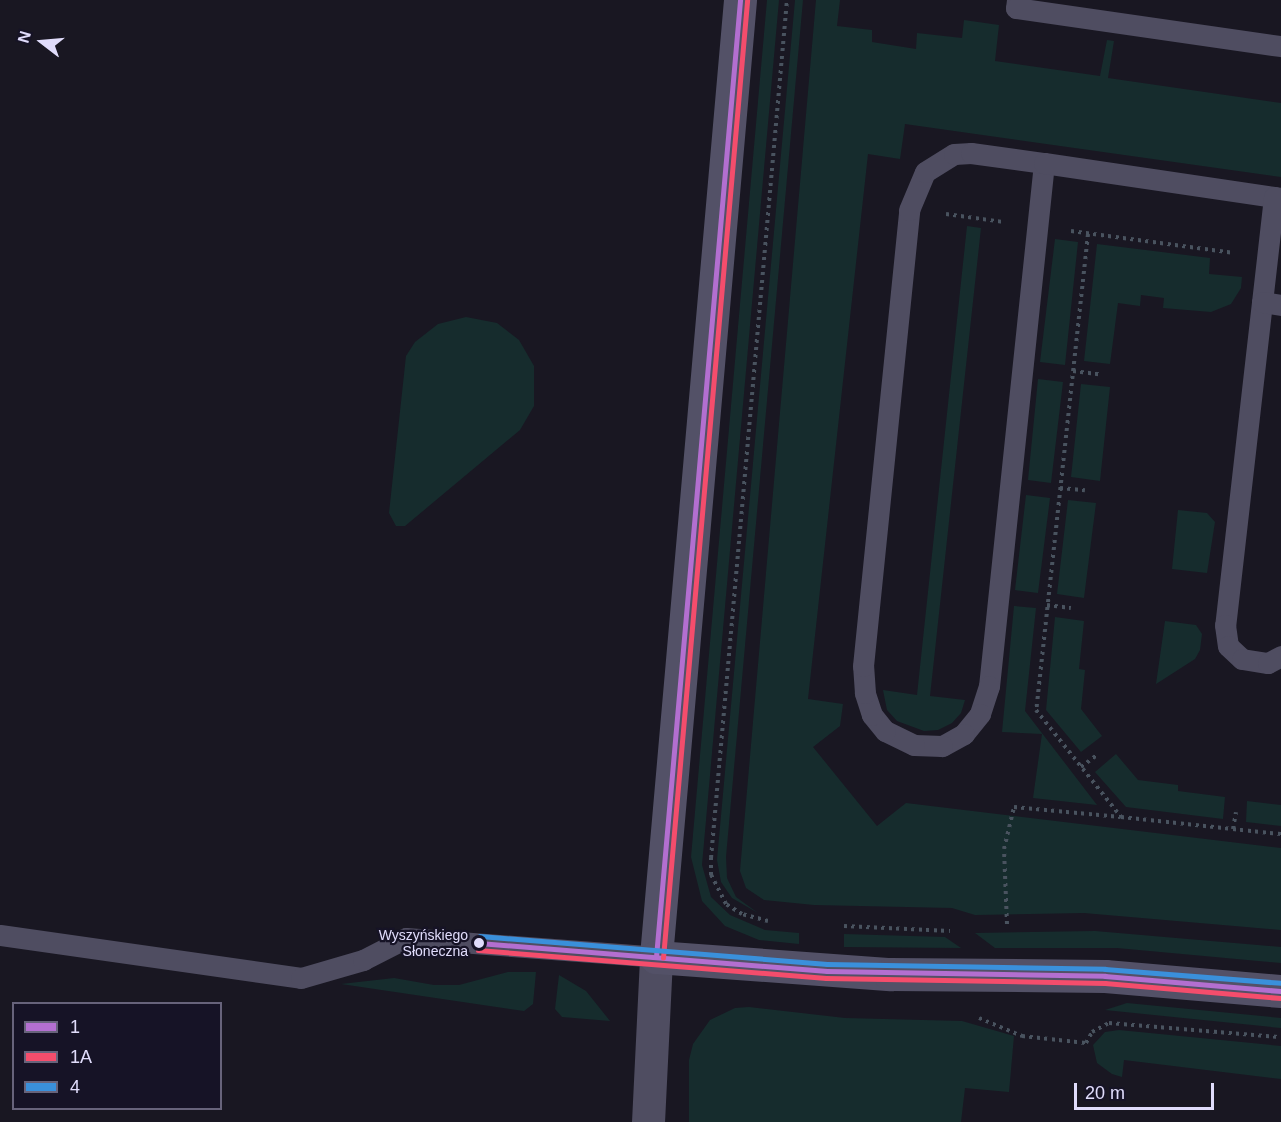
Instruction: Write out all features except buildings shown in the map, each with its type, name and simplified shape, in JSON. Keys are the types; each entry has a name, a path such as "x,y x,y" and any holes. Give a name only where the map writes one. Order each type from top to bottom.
{"street":[{"path":"648,1122 656,957 740,0"},
{"path":"656,957 891,974 1105,976 1281,991"}],"lane":[{"path":"1017,0 1016,8 1281,46"},
{"path":"1044,163 989,686 980,714 964,734 942,746 925,747 904,742 885,731 872,715 863,680 909,210 925,172 954,154 1044,163 1277,197 1266,258 1271,303 1225,625 1228,646 1242,659 1268,663 1281,656"},
{"path":"0,935 301,978 363,960 406,938 656,957"}],"path":[{"path":"775,922 742,914 726,903 711,875 711,858 787,0"},
{"path":"909,210 1266,258"},
{"path":"1088,234 1035,710 1121,817"},
{"path":"1073,371 1099,374"},
{"path":"1060,488 1085,490"},
{"path":"1047,605 1071,608"},
{"path":"1081,766 1098,754"},
{"path":"1007,924 1004,849 1014,807 1281,834"},
{"path":"1233,829 1236,812"},
{"path":"972,1015 1022,1036 1086,1043 1092,1032 1109,1023 1281,1037"}],"green space":[{"path":"767,0 779,0 702,865 711,897 730,915 765,930 799,933 799,944 759,940 725,926 702,901 691,857"},
{"path":"795,0 803,0 726,857 727,878 736,897 758,913 732,898 721,882 717,860"},
{"path":"816,0 840,0 837,26 872,30 872,42 916,49 917,33 962,38 964,20 999,25 995,61 1100,76 1107,40 1114,41 1108,78 1281,103 1281,177 905,124 900,159 868,154 808,699 843,704 840,726 813,747 877,826 906,803 1281,848 1281,930 1084,913 975,915 952,908 814,905 764,900 746,888 740,871"},
{"path":"967,226 981,228 930,696 965,700 961,713 952,723 938,730 924,731 897,721 887,710 883,690 917,695"},
{"path":"1055,239 1078,242 1065,365 1040,362"},
{"path":"1097,244 1210,258 1209,274 1242,277 1241,288 1231,304 1211,312 1163,308 1164,298 1141,295 1140,306 1118,303 1110,364 1084,361"},
{"path":"466,317 497,323 519,340 534,366 534,406 520,430 405,526 396,526 389,513 406,356 415,342 438,324"},
{"path":"1038,379 1063,382 1051,483 1028,480"},
{"path":"1081,384 1110,387 1100,481 1071,477"},
{"path":"1026,495 1050,498 1038,593 1015,590"},
{"path":"1068,500 1096,503 1084,598 1057,594"},
{"path":"1178,510 1207,513 1215,522 1207,573 1172,569"},
{"path":"1014,606 1036,608 1025,711 1097,805 1033,798 1042,734 1002,732"},
{"path":"1055,617 1084,621 1079,669 1085,670 1081,709 1102,736 1081,752 1046,710"},
{"path":"1165,621 1196,625 1202,634 1200,650 1195,659 1156,684"},
{"path":"1116,754 1138,780 1178,785 1178,791 1225,797 1223,819 1126,807 1095,772"},
{"path":"1247,801 1281,805 1281,826 1246,822"},
{"path":"1095,931 1281,947 1281,963 1117,948 995,948 975,933"},
{"path":"844,934 945,937 961,948 844,947"},
{"path":"508,972 536,972 533,1004 524,1011 341,984 394,978 434,985 459,985"},
{"path":"559,975 586,991 610,1021 562,1017 555,1009"},
{"path":"1127,1003 1281,1018 1281,1028 1105,1010"},
{"path":"749,1007 845,1018 962,1021 1014,1036 1009,1092 965,1088 961,1122 689,1122 689,1060 693,1044 710,1020 735,1008"},
{"path":"1119,1030 1281,1046 1281,1079 1124,1060 1122,1077 1112,1074 1097,1063 1093,1045 1105,1032"}],"transit line":[{"name":"1","path":"656,957 740,0"},
{"name":"1A","path":"663,958 747,1"},
{"name":"4","path":"480,936 827,964 1105,969 1281,983"},
{"name":"1","path":"479,943 827,971 1105,976 1281,991"},
{"name":"1A","path":"478,950 826,978 1105,983 1280,998"}],"place":[{"name":"Wyszyńskiego Słoneczna","path":"479,943"}]}
